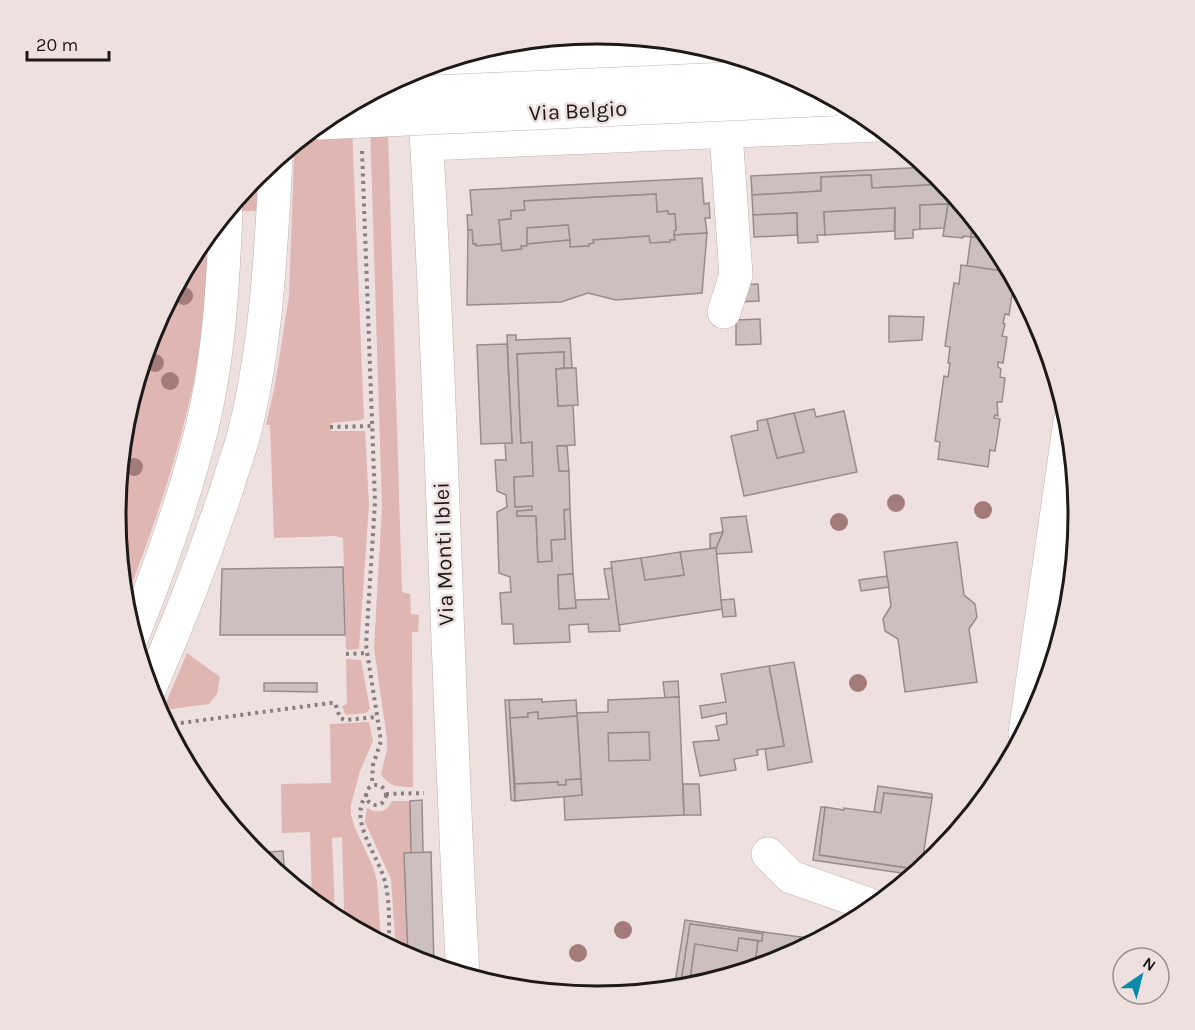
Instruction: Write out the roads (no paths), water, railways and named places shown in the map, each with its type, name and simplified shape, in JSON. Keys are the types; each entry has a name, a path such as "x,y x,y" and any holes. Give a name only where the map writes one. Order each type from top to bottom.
{"street":[{"path":"455,66 688,53"},
{"name":"Via Belgio","path":"385,94 772,77"},
{"name":"Via Belgio","path":"337,122 820,100"},
{"name":"Via Belgio","path":"427,139 726,133 863,126"},
{"path":"724,312 736,275 726,133"},
{"name":"Via Monti Iblei","path":"427,139 455,840 462,966"},
{"path":"155,676 216,523 245,430 266,308 275,172"},
{"path":"138,621 184,495 202,425 218,323 225,225"},
{"path":"1029,703 1065,455"},
{"path":"768,854 791,877 866,902"}]}
